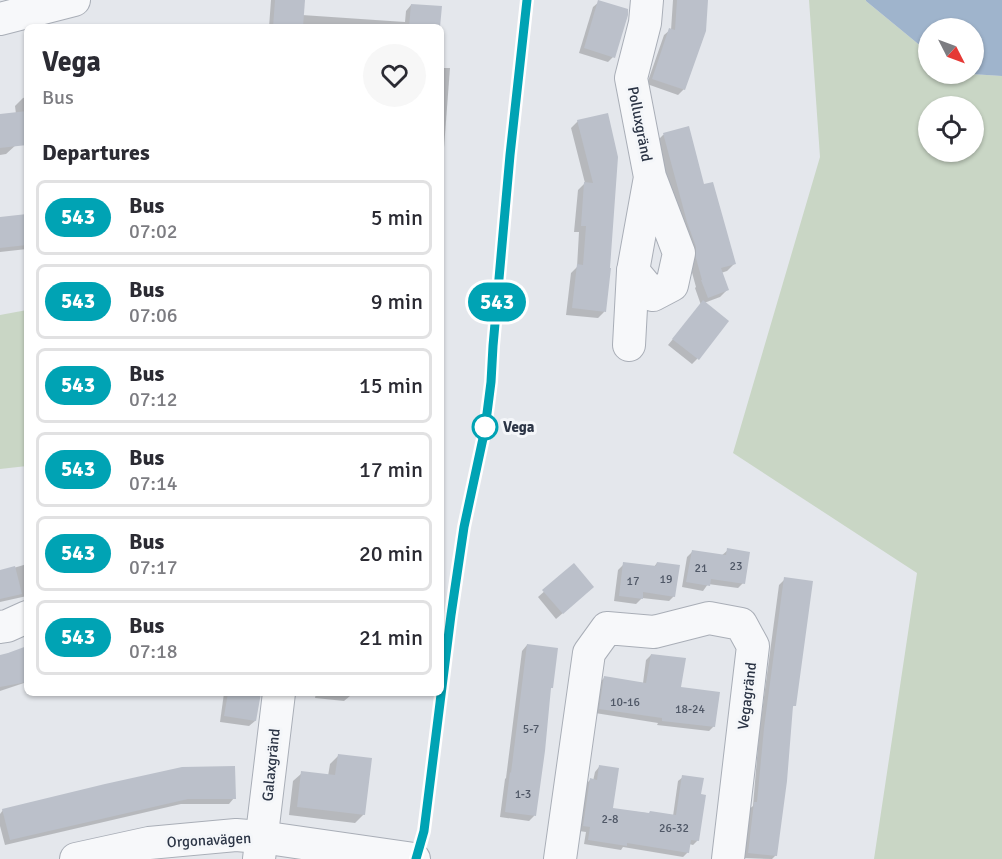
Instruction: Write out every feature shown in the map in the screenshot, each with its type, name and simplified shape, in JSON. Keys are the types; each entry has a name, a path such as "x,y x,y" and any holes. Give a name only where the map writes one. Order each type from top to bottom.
{"street":[{"path":"0,19 74,0"},
{"name":"Polluxgränd","path":"633,271 653,295 672,285 679,253 650,177 631,78 645,23 647,0"},
{"name":"Polluxgränd","path":"629,345 633,271 650,177"},
{"path":"0,627 24,618"},
{"name":"Vegagränd","path":"561,859 589,652 607,628 654,632 709,618 741,624 753,646 728,859"},
{"name":"Galaxgränd","path":"260,848 279,696"},
{"name":"Orgonavägen","path":"76,859 149,843 236,835 260,848 414,859"}],"green space":[{"path":"809,0 866,0 918,44 918,84 984,84 984,75 1002,76 1002,859 874,859 917,573 733,453 820,157"},
{"path":"24,311 24,466 0,469 0,315"}],"water":[{"path":"1002,0 1002,76 984,75 984,18 918,18 918,44 866,1"}],"building":[{"path":"275,0 305,0 303,24 273,24"},
{"path":"598,0 628,9 615,58 584,48"},
{"path":"677,0 708,0 706,31 685,90 652,79 669,28 675,30"},
{"path":"411,4 442,6 440,24 409,24"},
{"path":"24,111 24,145 0,148 0,114"},
{"path":"608,113 618,157 606,312 572,308 577,264 583,265 586,226 581,226 584,182 593,183 577,120"},
{"path":"689,126 704,184 713,182 736,264 721,268 729,290 708,298 701,280 696,247 663,133"},
{"path":"24,214 24,245 0,248 0,217"},
{"path":"703,300 729,321 699,360 672,339"},
{"path":"727,548 750,552 745,584 711,579 710,586 686,582 692,550 726,555"},
{"path":"623,562 656,566 657,562 680,565 675,597 643,592 643,599 619,596"},
{"path":"574,563 594,587 563,614 542,590"},
{"path":"15,566 22,594 0,599 0,570"},
{"path":"784,577 813,581 796,706 793,706 787,781 777,856 748,853 754,802 757,802 764,728"},
{"path":"527,644 558,648 536,816 505,812"},
{"path":"24,647 24,683 0,687 0,655"},
{"path":"651,654 686,658 681,687 720,692 715,727 662,721 662,718 599,709 604,676 646,683"},
{"path":"227,696 260,696 256,721 224,716"},
{"path":"338,754 372,758 365,815 297,807 301,771 335,775"},
{"path":"599,765 619,768 613,808 649,813 650,811 676,815 682,775 704,778 701,794 706,795 699,841 691,840 689,853 627,843 627,846 588,840 590,827 583,826 590,778 597,780"},
{"path":"235,766 236,799 188,799 10,840 2,809 182,767"}],"bus line":[{"name":"543","path":"444,671 464,527 485,429 491,382 512,131 527,0"},
{"name":"543","path":"416,859 424,831 441,696"}],"place":[{"name":"Vega","path":"485,427"}]}
